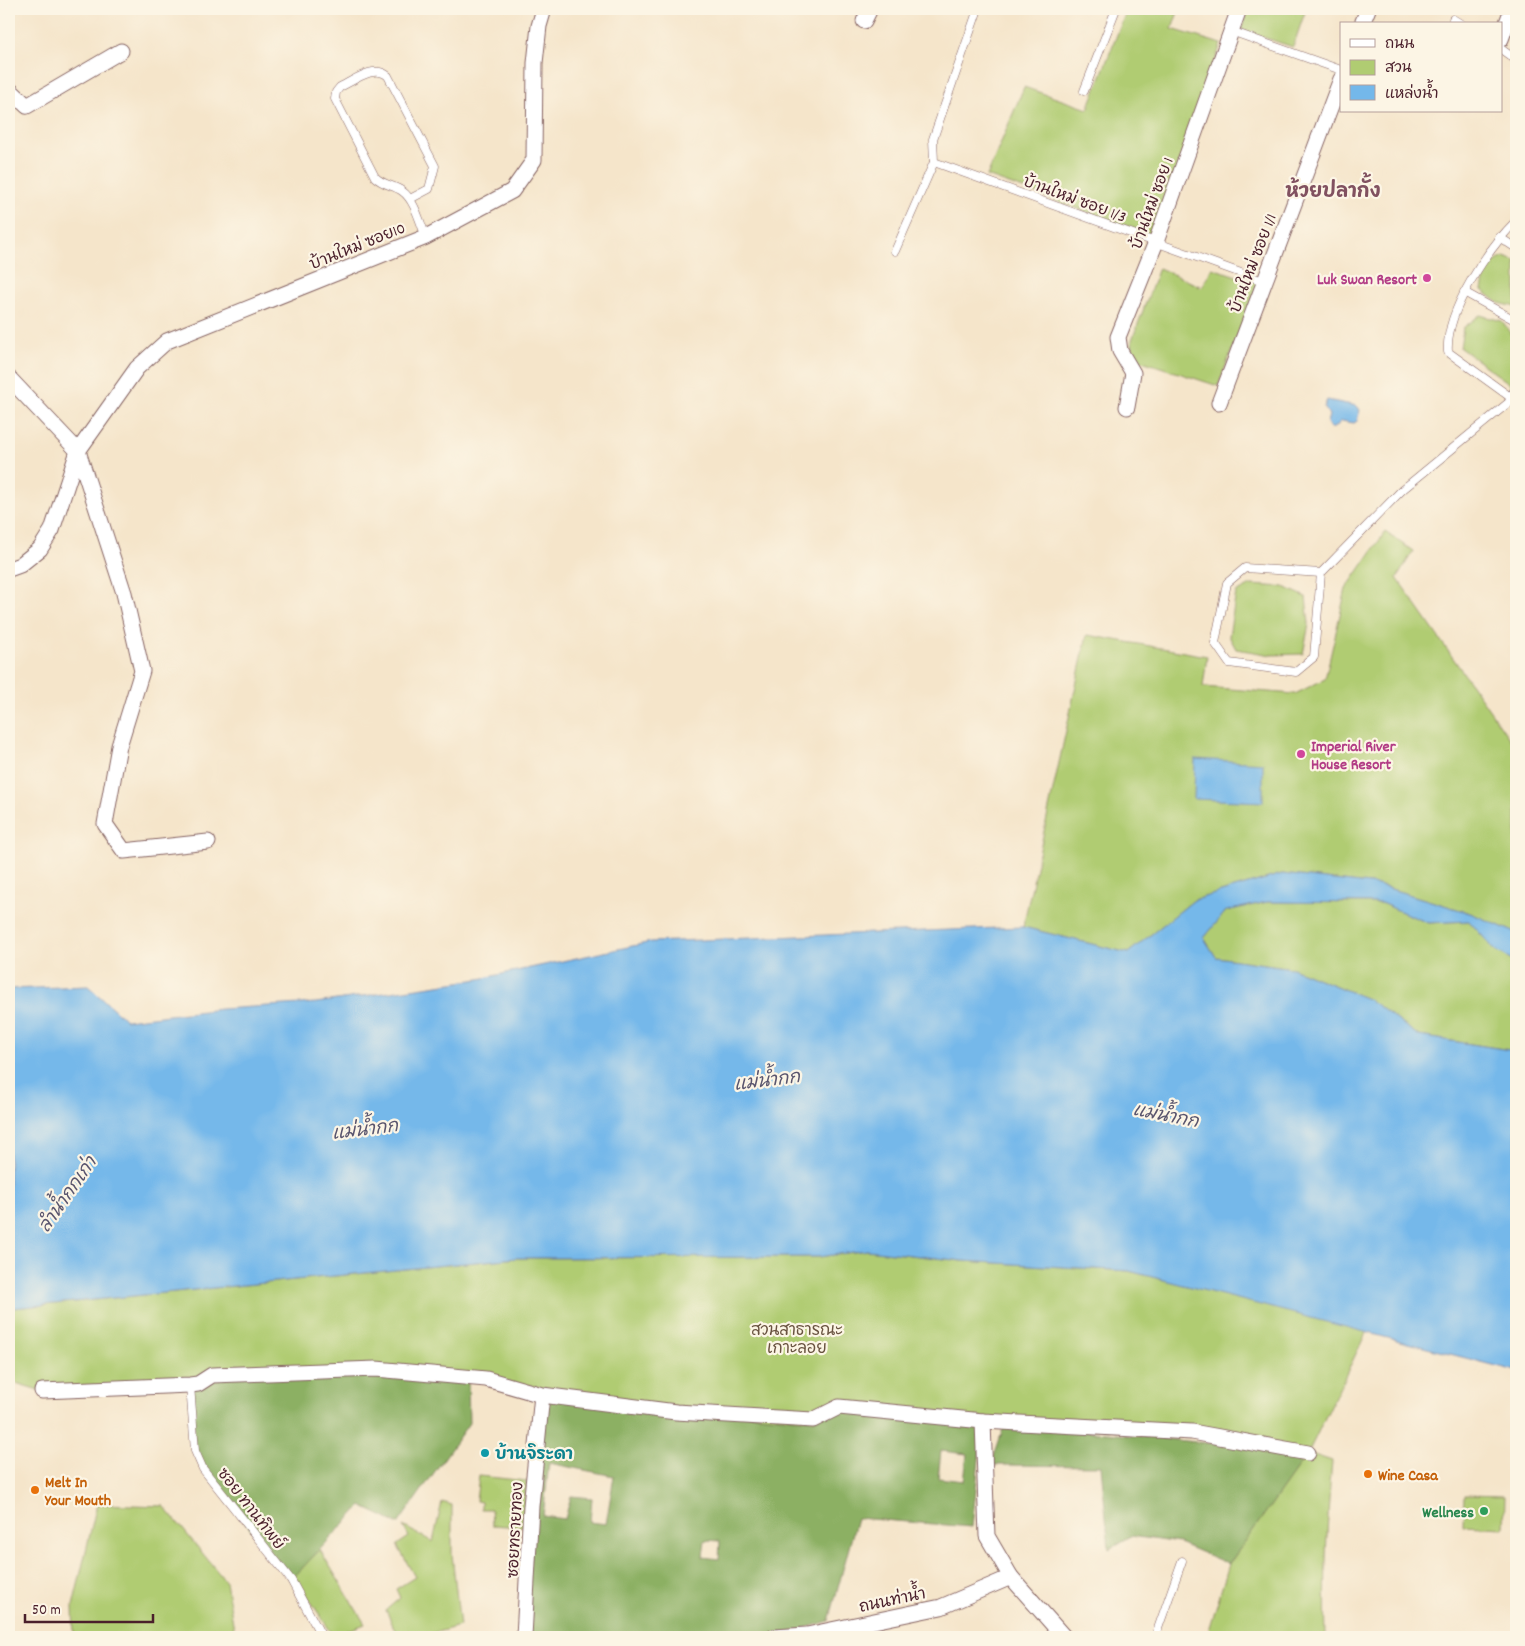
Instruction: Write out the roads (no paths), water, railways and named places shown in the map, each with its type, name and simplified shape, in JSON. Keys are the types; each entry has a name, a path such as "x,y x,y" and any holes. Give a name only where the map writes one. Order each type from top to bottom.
{"street":[{"name":"บ้านใหม่ ซอย10","path":"9,569 20,565 40,549 52,530 78,451 137,368 167,341 426,237 512,191 534,160 535,63 539,26 544,9"},
{"name":"บ้านใหม่ ซอย 1","path":"1127,407 1133,373 1120,351 1118,337 1156,242 1239,9"},
{"path":"1363,22 1368,9"},
{"path":"1502,36 1512,9"},
{"path":"9,89 27,106 121,52"},
{"name":"บ้านใหม่ ซอย 1/1","path":"1219,403 1263,281 1340,82"},
{"path":"9,378 78,451 124,593 142,671 119,746 105,824 124,851 208,842"},
{"path":"42,1391 190,1385 198,1384 212,1375 376,1369 486,1379 542,1396 676,1412 813,1420 839,1406 984,1421 1192,1432 1308,1453"},
{"name":"ซอยทรายทอง","path":"524,1637 531,1506 542,1396"},
{"path":"984,1421 987,1536 1011,1577 1064,1637"},
{"name":"ถนนท่าน้ำ","path":"774,1637 808,1635 941,1607 1011,1577"}],"lane":[{"path":"895,251 934,162 933,139 978,9"},
{"path":"1084,91 1116,9"},
{"path":"1453,19 1458,22"},
{"path":"1231,32 1340,70"},
{"path":"1502,50 1516,60"},
{"path":"410,199 429,189 435,166 388,76 383,72 375,70 340,87 336,92 335,99 375,177 382,184 403,192 410,199 426,237"},
{"name":"บ้านใหม่ ซอย 1/3","path":"934,162 1263,281"},
{"path":"1321,573 1245,568 1227,583 1215,643 1229,663 1296,672 1314,657 1321,573 1402,490 1514,397 1448,352 1447,339 1464,292 1499,237 1516,221"},
{"path":"1499,237 1516,248"},
{"path":"1464,292 1511,318 1516,318"},
{"name":"ซอย ทานทิพย์","path":"190,1385 195,1451 203,1469 291,1580 322,1637"},
{"path":"1155,1637 1182,1561"}],"water":[{"path":"1327,400 1357,406 1360,410 1357,421 1354,423 1342,421 1334,428 1330,428 1327,423 1329,415 1324,407"},
{"path":"1195,759 1263,763 1263,802 1194,799"},
{"path":"1282,874 1378,885 1470,913 1516,933 1516,962 1495,950 1469,921 1428,923 1381,903 1267,902 1226,911 1204,938 1216,957 1292,968 1370,1000 1419,1036 1516,1051 1516,1371 1129,1271 963,1261 867,1250 819,1257 516,1258 13,1308 9,1312 9,989 88,986 126,1020 221,1009 316,1003 479,979 651,942 1023,927 1128,953 1194,900"}],"place":[{"name":"Luk Swan Resort","path":"1427,278"},
{"name":"Imperial River House Resort","path":"1301,754"},
{"name":"บ้านจิระดา","path":"485,1453"},
{"name":"Wine Casa","path":"1368,1474"},
{"name":"Melt In Your Mouth","path":"35,1490"},
{"name":"Wellness","path":"1484,1511"}],"district":[{"name":"ห้วยปลากั้ง","path":"1333,190"}],"water label":[{"name":"แม่น้ำกก","path":"767,1080"},
{"name":"แม่น้ำกก","path":"1166,1115"},
{"name":"แม่น้ำกก","path":"365,1129"},
{"name":"ลำน้ำกกเก่า","path":"67,1194"}],"park label":[{"name":"สวนสาธารณะ เกาะลอย","path":"797,1338"}]}
